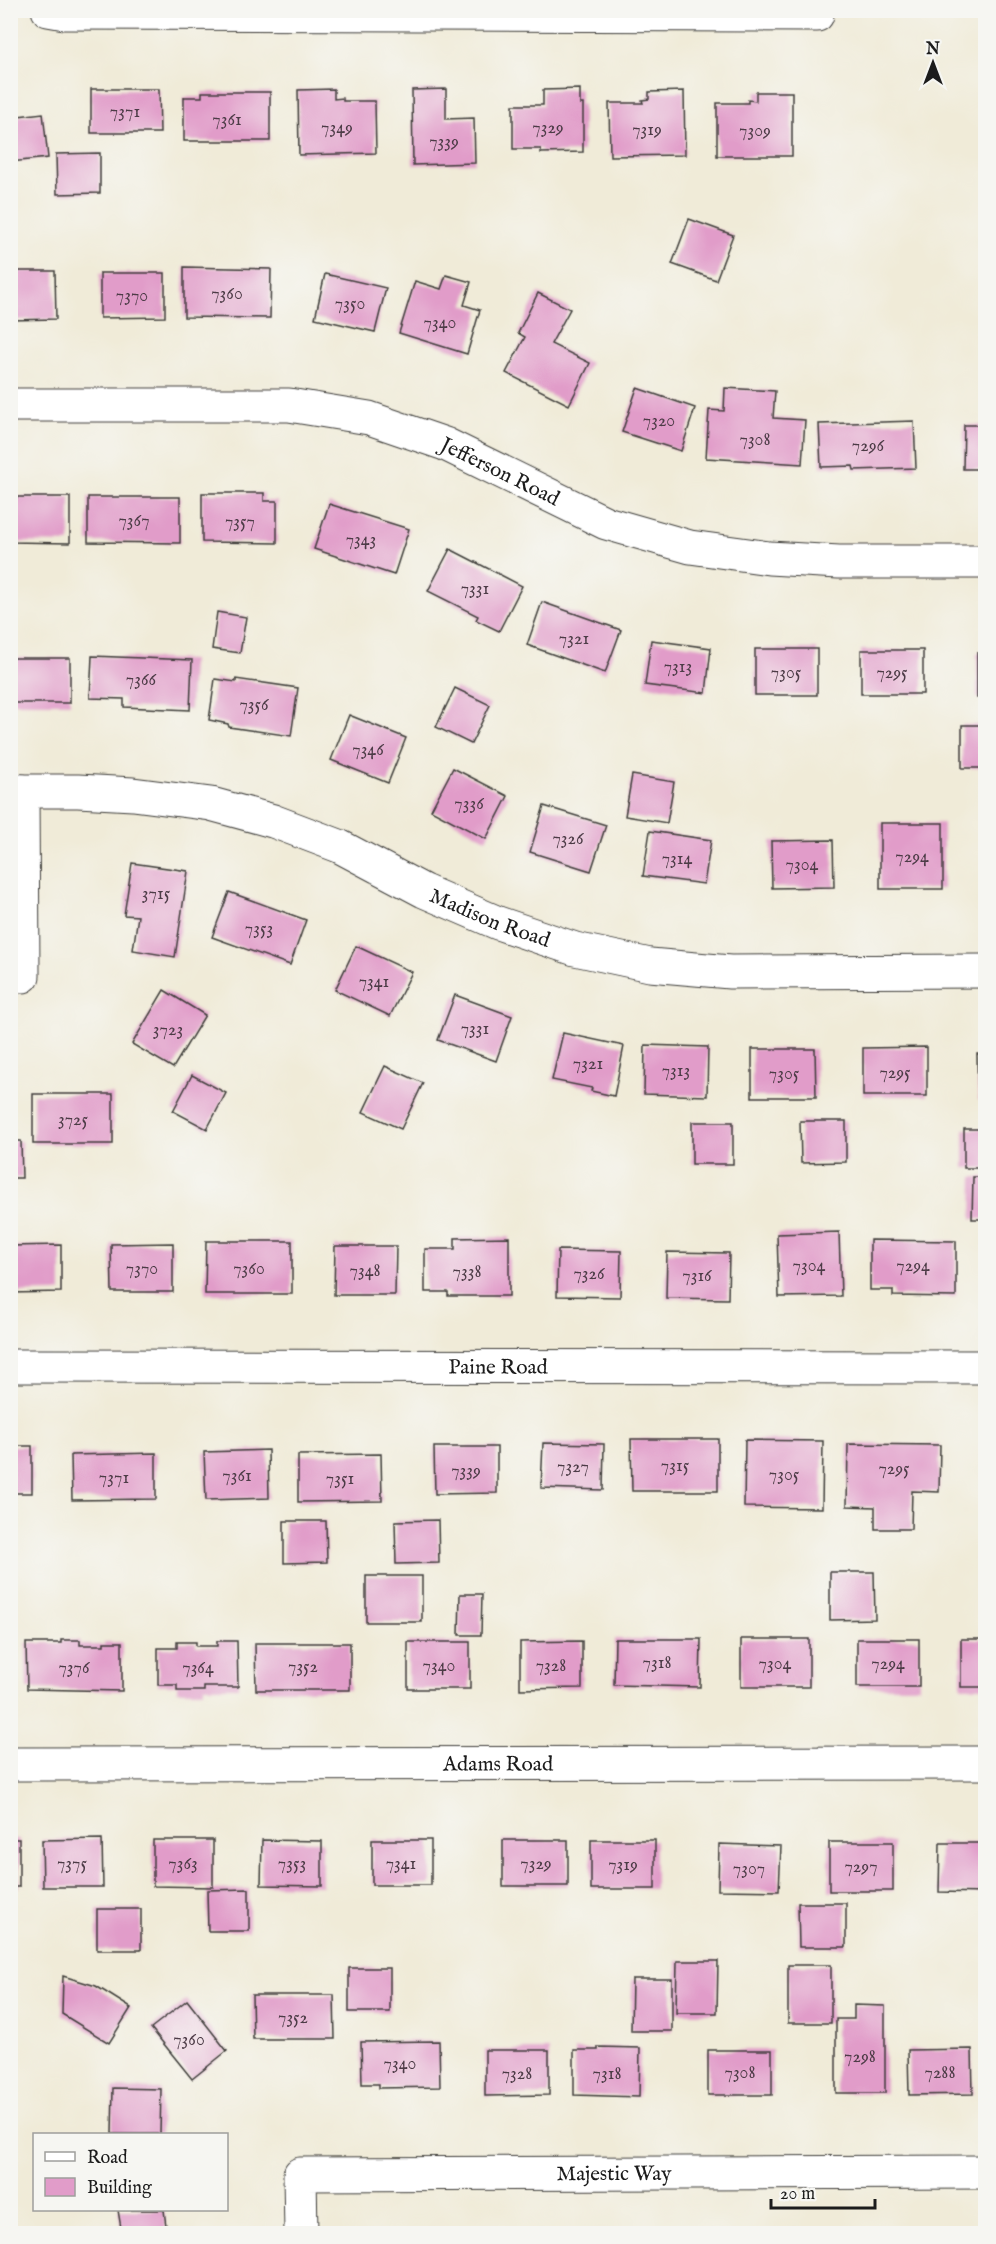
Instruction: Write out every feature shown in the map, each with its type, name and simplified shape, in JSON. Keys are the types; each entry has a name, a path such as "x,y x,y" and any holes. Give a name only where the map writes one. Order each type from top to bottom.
{"street":[{"path":"48,10 65,13 817,15"},
{"name":"Jefferson Road","path":"10,405 277,405 369,418 445,444 606,523 690,547 769,558 839,562 986,562"},
{"path":"16,791 23,976"},
{"name":"Madison Road","path":"16,791 133,794 211,804 273,821 339,846 424,891 498,923 575,949 650,965 730,972 986,971"},
{"name":"Paine Road","path":"10,1366 986,1367"},
{"name":"Adams Road","path":"10,1764 986,1763"},
{"name":"Majestic Way","path":"301,2234 300,2174 986,2172"}],"building":[{"path":"91,89 159,89 160,133 91,133"},
{"path":"334,89 334,99 375,101 376,153 299,155 298,90"},
{"path":"446,89 446,119 474,118 475,163 413,165 412,90"},
{"path":"580,89 580,104 583,104 583,152 541,153 541,149 513,149 513,105 543,105 543,90"},
{"path":"684,91 685,155 610,156 609,103 643,103 642,100 649,99 649,92"},
{"path":"202,92 270,92 270,141 184,141 184,97 202,97"},
{"path":"756,92 792,92 792,156 717,156 717,103 756,101"},
{"path":"43,113 48,158 10,162 10,117"},
{"path":"100,153 100,193 57,194 56,154"},
{"path":"689,219 733,235 716,280 672,264"},
{"path":"184,267 271,269 270,318 184,317"},
{"path":"10,271 55,271 56,319 10,320"},
{"path":"100,273 165,273 165,317 100,318"},
{"path":"325,274 386,288 375,332 315,318"},
{"path":"446,275 471,282 464,305 480,310 467,354 399,333 415,281 441,289"},
{"path":"538,293 570,309 551,344 590,363 569,405 506,373 525,337 518,333"},
{"path":"637,388 695,408 681,451 622,432"},
{"path":"725,388 775,391 773,418 805,420 802,464 706,458 709,410 724,411"},
{"path":"914,421 916,468 854,470 853,466 821,467 819,424"},
{"path":"964,425 986,425 986,469 963,469"},
{"path":"202,493 264,493 264,501 277,501 277,543 202,542"},
{"path":"10,497 70,497 70,543 10,542"},
{"path":"88,497 180,497 180,543 88,542"},
{"path":"329,504 409,529 394,575 314,549"},
{"path":"450,549 522,586 499,631 476,620 478,616 428,591"},
{"path":"542,602 621,630 605,673 527,645"},
{"path":"217,612 246,617 240,653 212,649"},
{"path":"651,640 711,648 706,693 645,685"},
{"path":"755,649 817,649 817,695 755,695"},
{"path":"861,650 923,650 923,694 861,694"},
{"path":"977,653 986,653 986,698 977,698"},
{"path":"92,656 192,660 190,710 124,707 124,699 90,698"},
{"path":"10,658 70,658 70,703 10,703"},
{"path":"215,679 236,682 236,679 298,688 291,736 229,727 228,724 209,720"},
{"path":"455,688 490,705 471,744 436,727"},
{"path":"349,715 406,738 388,783 331,760"},
{"path":"962,725 986,725 986,768 962,768"},
{"path":"453,768 508,796 486,839 431,810"},
{"path":"632,775 674,782 667,823 625,816"},
{"path":"544,806 606,825 591,871 530,852"},
{"path":"880,823 943,823 943,889 880,889"},
{"path":"650,831 711,840 704,884 643,876"},
{"path":"833,840 834,887 772,888 771,841"},
{"path":"132,863 188,871 175,957 133,950 138,916 124,915"},
{"path":"229,892 306,920 290,965 212,937"},
{"path":"356,946 412,972 390,1016 335,990"},
{"path":"164,990 205,1015 173,1068 132,1044"},
{"path":"455,995 512,1016 496,1061 438,1040"},
{"path":"563,1033 624,1046 614,1096 591,1091 592,1088 552,1080"},
{"path":"645,1045 708,1047 707,1096 644,1094"},
{"path":"927,1047 927,1096 863,1096 863,1048"},
{"path":"752,1049 815,1049 816,1097 752,1097"},
{"path":"977,1054 986,1054 986,1099 978,1100"},
{"path":"385,1066 423,1083 401,1129 363,1112"},
{"path":"192,1075 226,1093 207,1129 173,1111"},
{"path":"33,1094 113,1094 113,1144 33,1144"},
{"path":"800,1121 846,1121 846,1162 801,1163"},
{"path":"692,1122 733,1122 733,1164 692,1164"},
{"path":"964,1129 986,1129 986,1168 964,1168"},
{"path":"10,1141 21,1141 22,1178 10,1178"},
{"path":"973,1177 986,1177 986,1219 972,1219"},
{"path":"839,1232 841,1296 779,1297 777,1234"},
{"path":"509,1237 509,1296 448,1296 448,1292 425,1292 425,1249 455,1249 455,1238"},
{"path":"870,1240 956,1241 956,1297 893,1296 893,1290 870,1290"},
{"path":"206,1241 292,1241 292,1294 205,1294"},
{"path":"173,1243 173,1292 112,1292 111,1244"},
{"path":"61,1245 61,1292 10,1293 10,1246"},
{"path":"335,1246 396,1246 395,1295 334,1295"},
{"path":"558,1250 621,1251 620,1297 557,1296"},
{"path":"667,1252 729,1253 728,1299 666,1298"},
{"path":"631,1439 718,1439 718,1491 632,1491"},
{"path":"745,1440 823,1441 822,1508 744,1507"},
{"path":"543,1443 604,1444 603,1490 541,1488"},
{"path":"848,1444 940,1445 939,1492 912,1491 911,1529 875,1529 875,1507 847,1506"},
{"path":"10,1446 32,1446 32,1493 10,1493"},
{"path":"434,1447 497,1447 497,1493 435,1494"},
{"path":"268,1450 269,1498 206,1500 204,1452"},
{"path":"156,1453 156,1499 72,1500 71,1455"},
{"path":"381,1454 382,1501 298,1502 298,1455"},
{"path":"438,1520 439,1563 396,1564 395,1521"},
{"path":"284,1521 326,1521 327,1562 284,1563"},
{"path":"830,1572 874,1572 875,1619 830,1620"},
{"path":"366,1576 422,1576 422,1622 366,1622"},
{"path":"460,1594 482,1594 481,1635 459,1635"},
{"path":"615,1639 701,1639 700,1687 614,1685"},
{"path":"741,1639 809,1639 809,1687 741,1687"},
{"path":"857,1639 919,1639 919,1687 857,1687"},
{"path":"961,1639 986,1639 986,1687 961,1687"},
{"path":"61,1640 80,1640 80,1645 122,1642 122,1691 27,1689 26,1643 61,1643"},
{"path":"217,1641 237,1641 238,1687 204,1687 204,1691 177,1691 177,1685 158,1685 158,1648 177,1648 177,1642 196,1642 196,1646 217,1646"},
{"path":"582,1641 582,1688 520,1689 520,1642"},
{"path":"408,1642 470,1642 470,1689 408,1689"},
{"path":"255,1643 350,1643 350,1690 256,1690"},
{"path":"10,1839 19,1839 19,1887 10,1887"},
{"path":"102,1839 103,1887 43,1887 42,1840"},
{"path":"153,1840 213,1840 213,1887 153,1886"},
{"path":"262,1840 322,1841 322,1886 261,1885"},
{"path":"372,1840 431,1840 431,1885 372,1885"},
{"path":"503,1840 568,1840 568,1886 503,1886"},
{"path":"591,1840 655,1840 655,1889 591,1889"},
{"path":"829,1842 893,1842 893,1891 829,1891"},
{"path":"940,1843 986,1843 986,1893 939,1892"},
{"path":"719,1844 781,1846 779,1891 718,1890"},
{"path":"249,1889 249,1931 208,1931 207,1890"},
{"path":"798,1903 846,1903 846,1947 799,1947"},
{"path":"97,1909 141,1909 141,1950 97,1950"},
{"path":"677,1961 718,1961 717,2013 676,2013"},
{"path":"788,1965 831,1965 831,2023 788,2023"},
{"path":"349,1968 390,1968 390,2012 349,2012"},
{"path":"63,1976 96,1986 131,2008 109,2043 62,2014"},
{"path":"632,1979 672,1979 672,2031 631,2031"},
{"path":"252,1995 334,1995 335,2039 253,2039"},
{"path":"187,2000 227,2051 192,2079 151,2028"},
{"path":"854,2005 885,2006 885,2093 836,2093 836,2019 854,2019"},
{"path":"439,2041 440,2087 379,2088 379,2084 362,2084 361,2042"},
{"path":"598,2047 640,2048 639,2097 574,2095 574,2050 598,2050"},
{"path":"972,2049 973,2094 909,2095 908,2050"},
{"path":"485,2050 549,2050 549,2095 485,2096"},
{"path":"708,2050 772,2050 772,2095 708,2095"},
{"path":"113,2088 161,2089 160,2133 112,2133"},
{"path":"118,2211 164,2211 167,2234 122,2234"}]}
